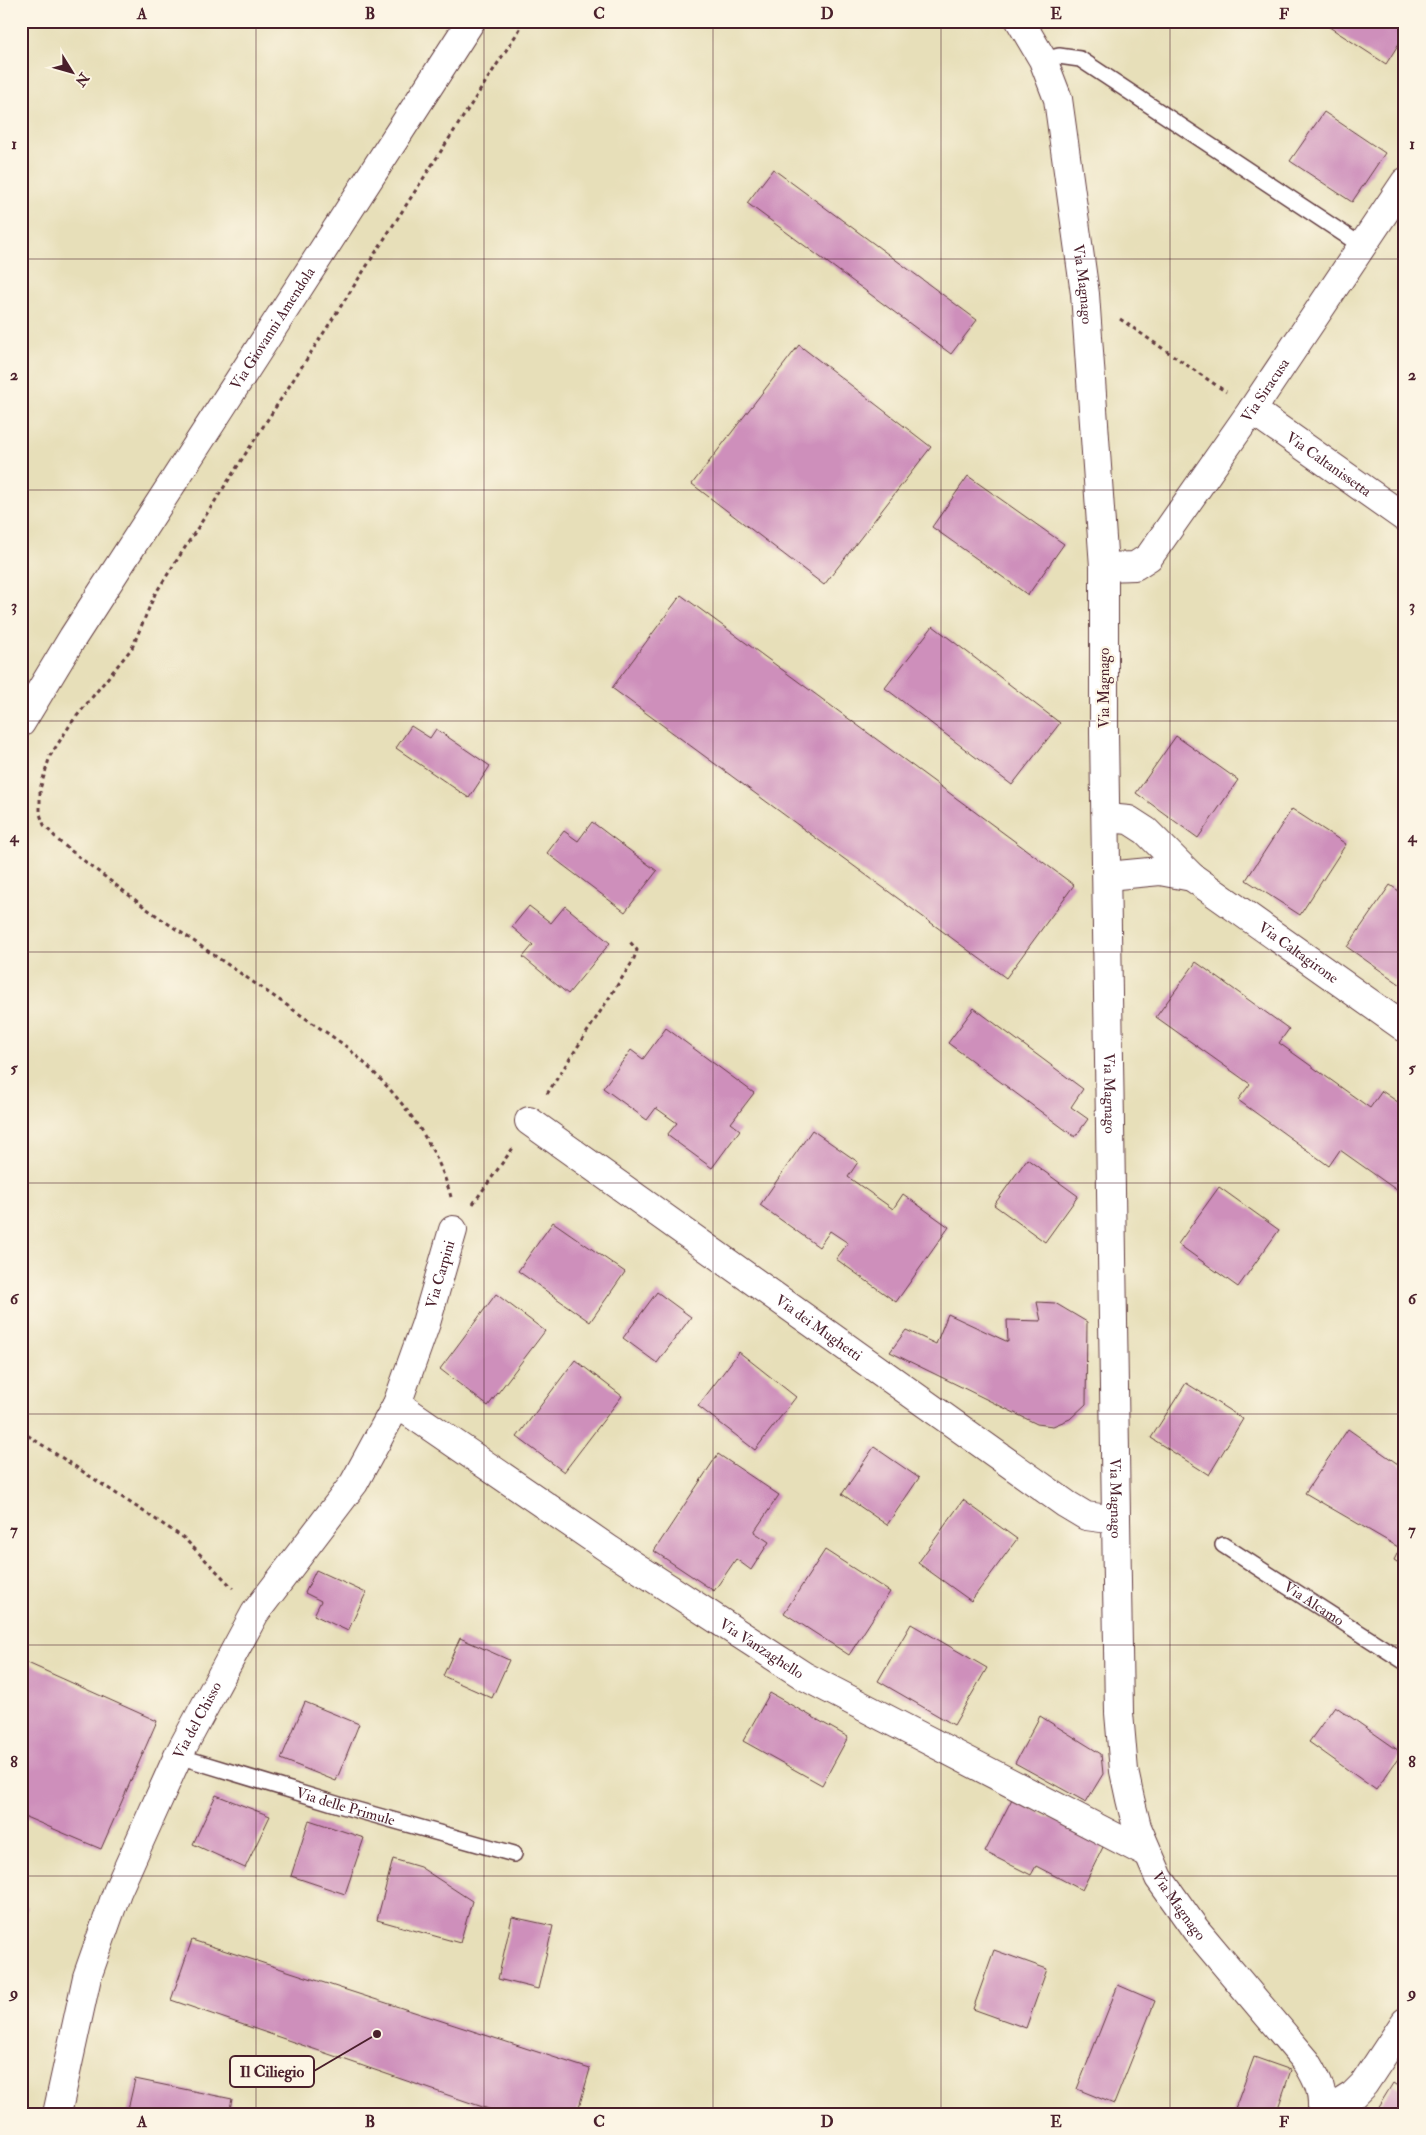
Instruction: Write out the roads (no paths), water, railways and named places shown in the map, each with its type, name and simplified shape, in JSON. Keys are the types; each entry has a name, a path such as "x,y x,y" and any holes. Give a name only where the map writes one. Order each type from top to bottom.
{"street":[{"name":"Via Giovanni Amendola","path":"21,723 73,637 471,21"},
{"name":"Via Magnago","path":"1020,21 1043,60 1058,99 1085,294 1104,567 1116,1520 1121,1746 1130,1799 1148,1854 1159,1878 1176,1905 1307,2062 1319,2082 1323,2096 1322,2114"},
{"name":"Via Siracusa","path":"1104,567 1135,566 1149,557 1252,410 1405,182"},
{"name":"Via Caltanissetta","path":"1252,410 1405,518"},
{"name":"Via Giovanni Amendola","path":"21,692 73,637"},
{"name":"Via Caltagirone","path":"1107,818 1123,818 1142,827 1192,878 1405,1028"},
{"name":"Via Caltagirone","path":"1107,876 1160,870 1192,878"},
{"name":"Via dei Mughetti","path":"529,1121 1066,1504 1086,1516 1116,1520"},
{"name":"Via Carpini","path":"254,1613 354,1484 397,1404 426,1323 453,1230"},
{"name":"Via Vanzaghello","path":"397,1404 602,1544 804,1676 1148,1854"},
{"name":"Via del Chisso","path":"57,2114 87,1977 116,1892 178,1756 254,1613"},
{"path":"1322,2114 1353,2095 1364,2084 1405,2022"}],"lane":[{"path":"1043,60 1059,56 1080,59 1362,246"},
{"name":"Via Alcamo","path":"1223,1545 1405,1662"},
{"name":"Via delle Primule","path":"178,1756 346,1807 514,1854"}],"place":[{"name":"Il Ciliegio","path":"377,2034"}]}
